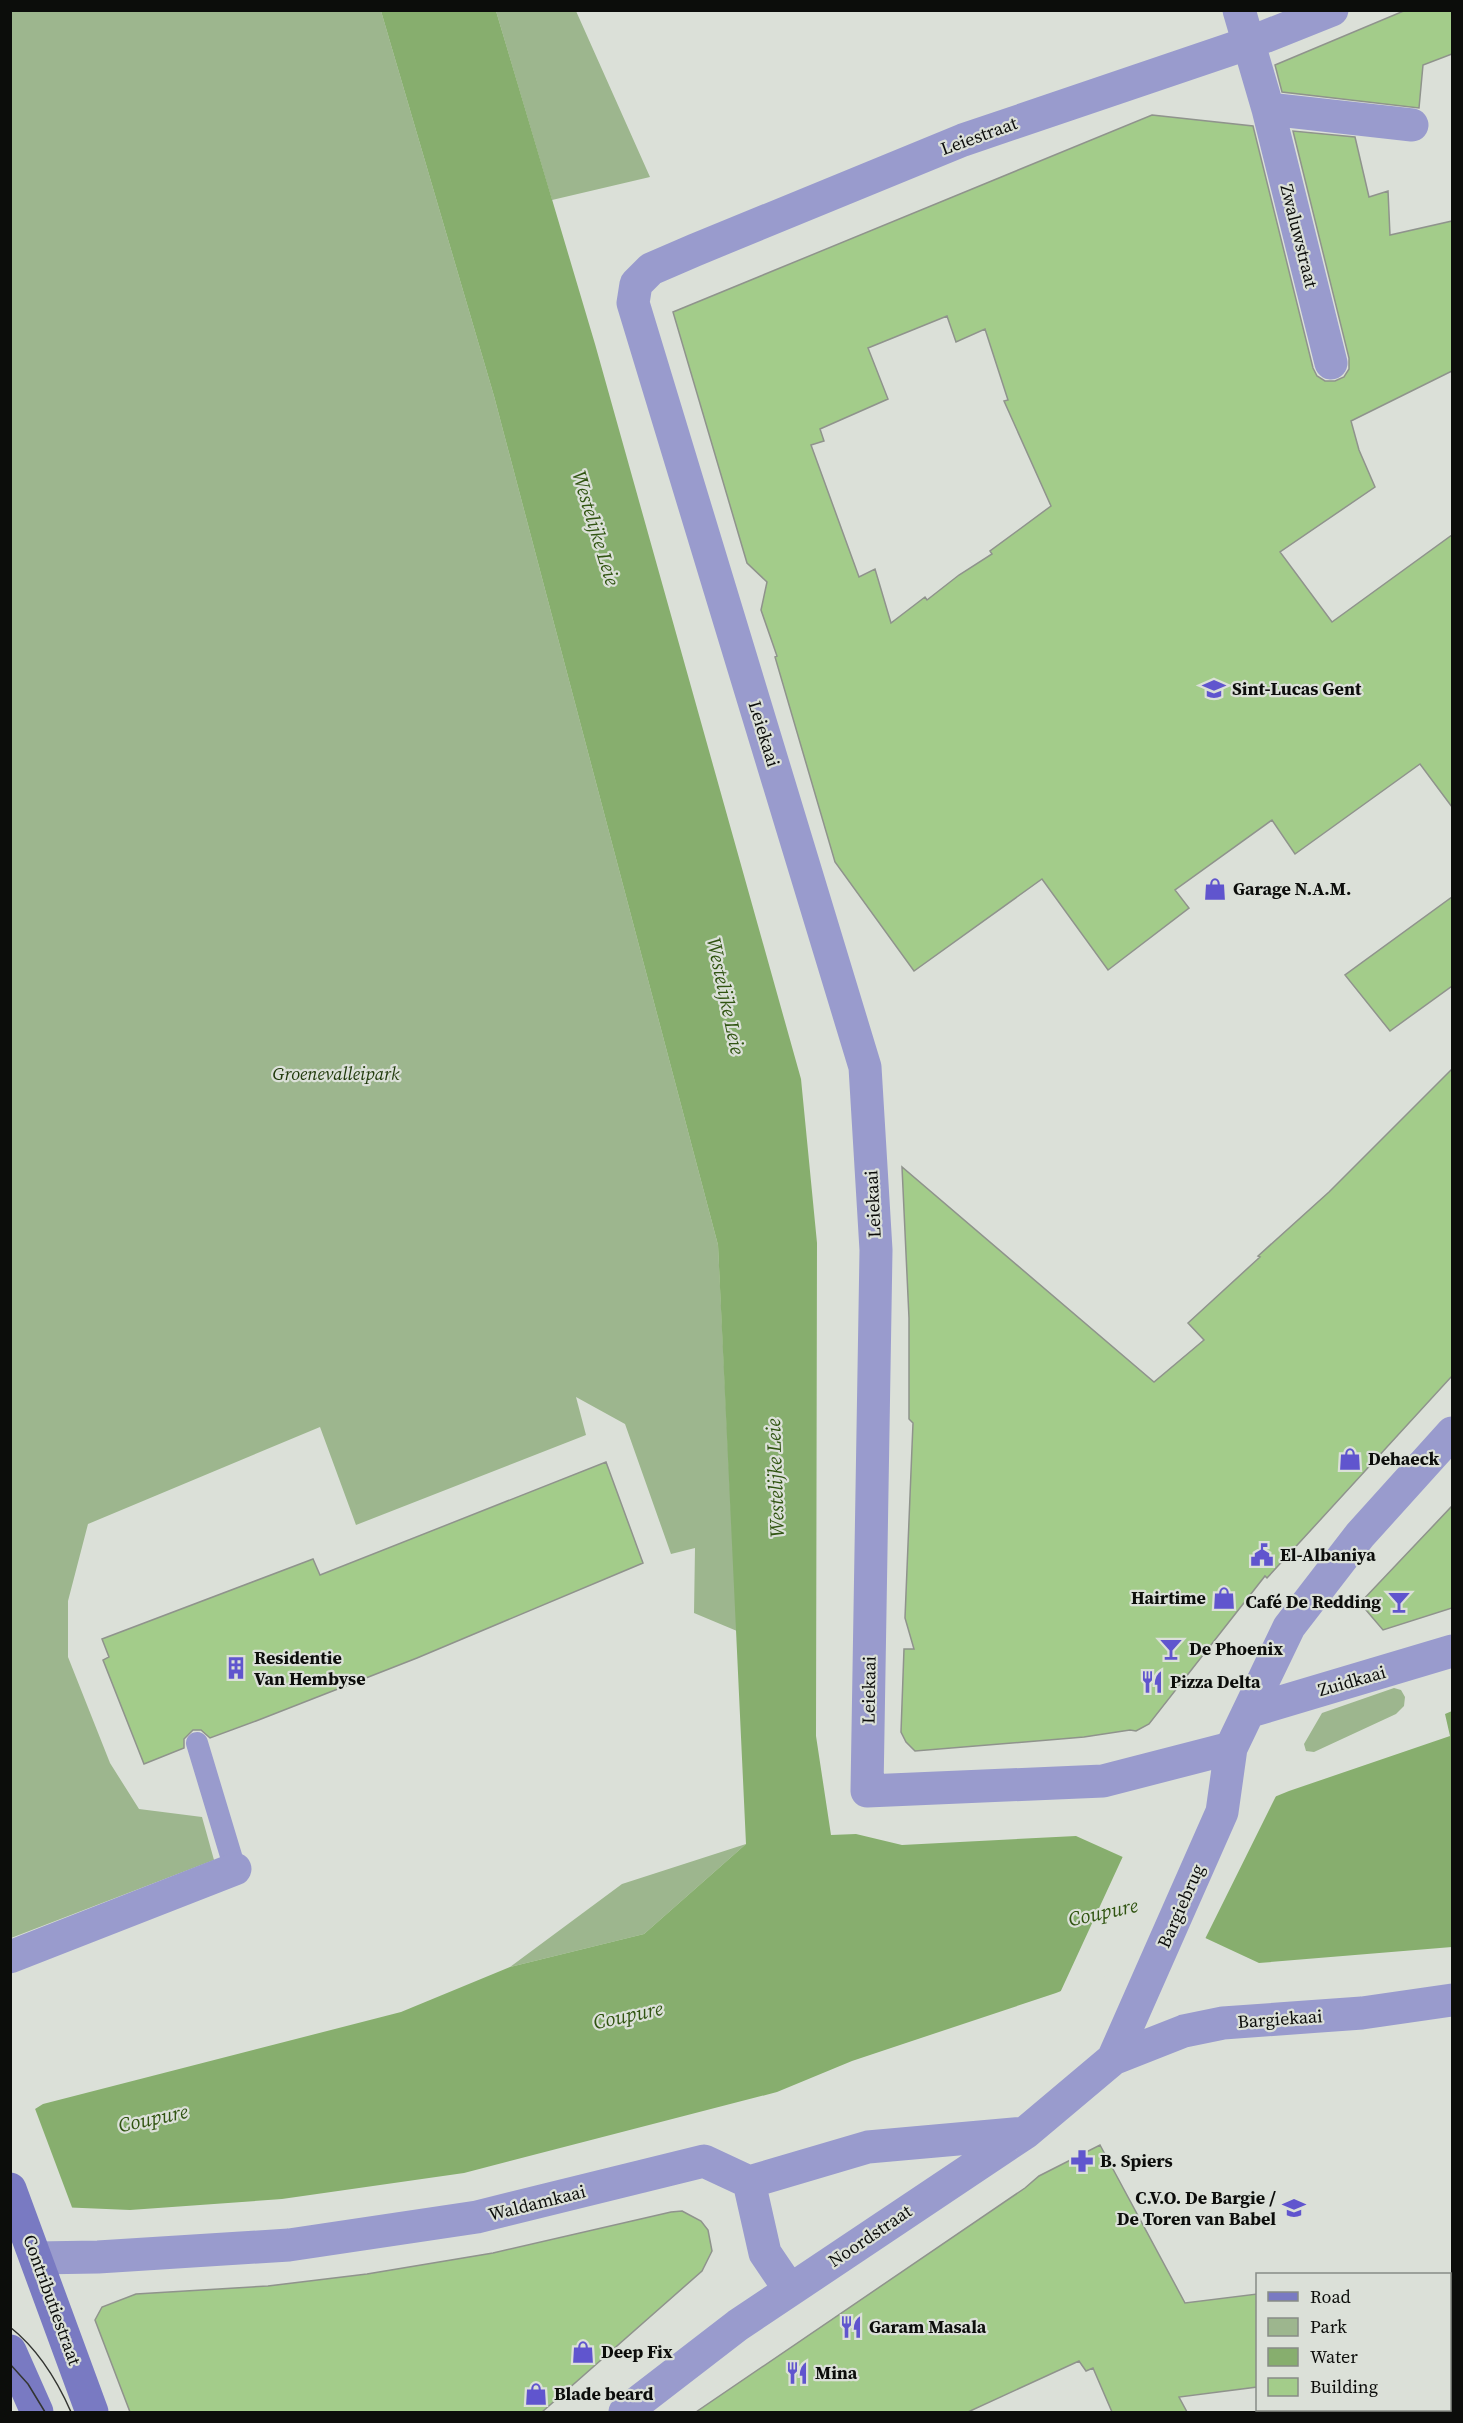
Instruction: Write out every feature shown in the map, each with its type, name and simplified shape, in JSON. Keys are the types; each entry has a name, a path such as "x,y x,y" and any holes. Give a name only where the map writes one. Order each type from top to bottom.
{"main road":[{"name":"Contributiestraat","path":"16,2203 92,2412"},
{"path":"10,2351 37,2412"}],"street":[{"name":"Zwaluwstraat","path":"1239,10 1268,109 1331,363"},
{"name":"Leiestraat","path":"636,284 651,269 963,140 1249,43 1332,10"},
{"path":"1268,109 1412,125"},
{"name":"Leiekaai","path":"636,284 633,303 865,1067 876,1250 867,1791 1103,1781 1231,1748"},
{"path":"1231,1748 1251,1711 1289,1627 1360,1535 1452,1433"},
{"name":"Zuidkaai","path":"1251,1711 1452,1651"},
{"name":"Bargiebrug","path":"1113,2059 1222,1812 1231,1748"},
{"path":"10,1957 235,1869"},
{"name":"Bargiekaai","path":"1113,2059 1184,2031 1224,2023 1362,2013 1452,2000"},
{"name":"Noordstraat","path":"625,2412 738,2325 1025,2133 1113,2059"},
{"path":"790,2290 765,2253 749,2182 868,2146 1025,2133"},
{"name":"Waldamkaai","path":"36,2258 98,2257 301,2243 477,2217 704,2161 749,2182"}],"lane":[{"path":"197,1743 235,1869"}],"green space":[{"name":"Groenevalleipark","path":"10,11 381,11 494,396 718,1245 737,1631 694,1613 695,1548 671,1554 625,1424 576,1397 586,1435 356,1525 320,1427 88,1524 68,1601 68,1657 110,1763 139,1809 202,1817 214,1860 11,1938"},
{"path":"496,11 576,11 650,177 552,200"},
{"path":"1394,1688 1401,1690 1405,1697 1404,1706 1396,1714 1314,1752 1306,1751 1304,1744 1322,1713"},
{"path":"746,1844 644,1934 510,1967 622,1884"}],"water":[{"path":"381,11 496,11 595,344 801,1079 817,1243 816,1736 831,1835 856,1834 902,1845 1076,1836 1125,1858 1289,1791 1450,1736 1445,1714 1452,1711 1452,1947 1259,1963 1201,1936 1056,1993 852,2061 777,2092 464,2173 282,2199 130,2210 11,2205 11,2113 35,2109 43,2104 401,2012 510,1967 644,1934 746,1844 718,1245 494,396"}],"pier":[{"path":"1278,1792 1204,1941 1201,1939 1059,1995 1124,1854"},
{"path":"34,2106 73,2210 10,2208 10,2110"}],"building":[{"path":"1406,10 1452,10 1452,54 1423,65 1419,108 1282,92 1275,65"},
{"path":"1152,115 1253,126 1313,368 1317,376 1325,381 1335,381 1344,377 1349,369 1349,358 1293,131 1355,137 1369,197 1388,191 1390,235 1452,221 1452,371 1351,421 1359,450 1375,487 1280,552 1332,622 1452,535 1452,807 1420,764 1295,854 1272,820 1175,890 1189,908 1108,970 1042,879 914,971 835,862 775,657 777,656 761,610 767,582 747,563 673,312","holes":["947,316 956,342 985,329 1008,400 1004,401 1051,506 990,551 992,554 959,575 927,600 925,597 891,623 875,569 859,577 811,445 824,441 820,429 888,399 868,348"]},
{"path":"1452,897 1452,986 1390,1031 1345,975"},
{"path":"1452,1069 1452,1376 1267,1578 1265,1576 1149,1724 1136,1731 1084,1737 915,1751 906,1742 901,1732 904,1649 914,1649 905,1618 913,1423 909,1419 909,1318 902,1167 1154,1382 1204,1340 1188,1323 1329,1192"},
{"path":"606,1462 643,1563 417,1658 256,1721 210,1738 201,1730 193,1730 184,1739 184,1748 144,1764 103,1660 109,1657 102,1639 313,1559 320,1575"},
{"path":"1452,1506 1452,1608 1383,1630 1360,1603"},
{"path":"1100,2145 1185,2303 1256,2294 1256,2387 1179,2397 1187,2412 1112,2412 1093,2368 1086,2371 1079,2361 968,2412 696,2412 1025,2188 1039,2176"},
{"path":"682,2211 701,2221 708,2230 712,2251 702,2271 542,2412 130,2412 95,2320 102,2307 136,2294 268,2286 367,2274 493,2253"}],"tram line":[{"path":"10,2327 30,2345 46,2366 71,2412"},
{"path":"10,2364 28,2384 45,2412"}],"place":[{"name":"Sint-Lucas Gent","path":"1214,689"},
{"name":"Garage N.A.M.","path":"1215,889"},
{"name":"Dehaeck","path":"1350,1459"},
{"name":"El-Albaniya","path":"1262,1555"},
{"name":"Hairtime","path":"1224,1598"},
{"name":"Café De Redding","path":"1399,1602"},
{"name":"De Phoenix","path":"1171,1649"},
{"name":"Residentie Van Hembyse","path":"236,1668"},
{"name":"Pizza Delta","path":"1152,1682"},
{"name":"B. Spiers","path":"1082,2161"},
{"name":"C.V.O. De Bargie / De Toren van Babel","path":"1294,2208"},
{"name":"Garam Masala","path":"851,2327"},
{"name":"Deep Fix","path":"583,2352"},
{"name":"Mina","path":"797,2373"},
{"name":"Blade beard","path":"536,2394"}],"water label":[{"name":"Westelijke Leie","path":"596,528"},
{"name":"Westelijke Leie","path":"726,996"},
{"name":"Westelijke Leie","path":"775,1478"},
{"name":"Coupure","path":"1103,1912"},
{"name":"Coupure","path":"628,2015"},
{"name":"Coupure","path":"153,2118"}]}
